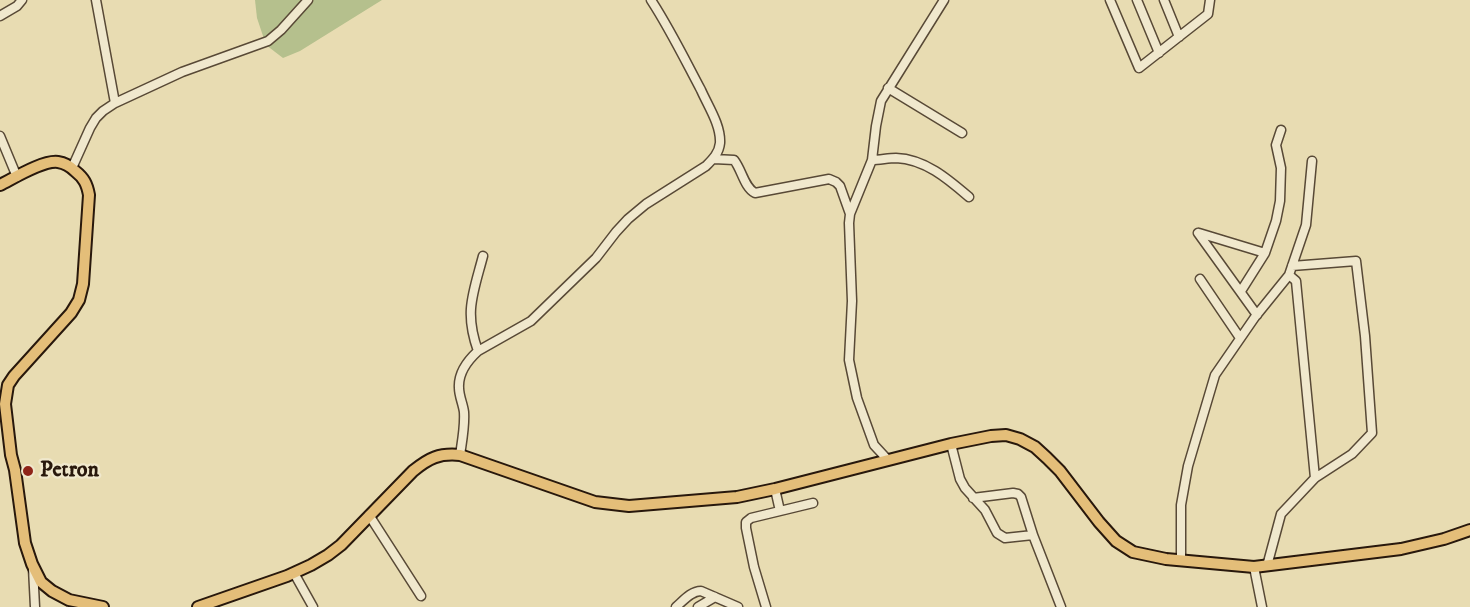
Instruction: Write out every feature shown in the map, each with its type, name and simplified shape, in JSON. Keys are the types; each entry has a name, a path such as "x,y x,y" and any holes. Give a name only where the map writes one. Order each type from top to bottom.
{"main road":[{"path":"0,185 51,162 58,162 72,168 82,177 87,186 89,195 83,284 79,300 71,313 14,376 8,385 5,404 25,543 41,582 69,600 103,607"},
{"path":"198,607 294,573 328,555 341,545 413,471 425,461 449,454 460,455 595,502 629,506 737,497 951,444 1006,435 1035,447 1054,464 1116,542 1133,552 1181,560 1254,567 1401,549 1470,530"}],"street":[{"path":"96,0 115,103"},
{"path":"72,168 83,140 96,118 115,103 182,72 268,41 308,0"},
{"path":"460,455 464,411 459,389 460,377 470,358 478,351 531,321 596,258 628,219 646,204 706,166 714,159 718,151 720,142 716,121 686,60 651,0"},
{"path":"887,459 874,445 857,398 849,360 852,301 850,214 872,160 881,101 944,0"},
{"path":"1110,0 1139,68 1208,14 1210,0"},
{"path":"1137,0 1159,53"},
{"path":"1164,0 1179,37"},
{"path":"0,16 23,1"},
{"path":"888,88 962,133"},
{"path":"1241,291 1265,253 1276,221 1280,201 1281,168 1276,145 1281,130"},
{"path":"0,136 17,177"},
{"path":"872,160 897,158 915,162 934,170 969,197"},
{"path":"714,159 734,160 749,189 755,193 829,179 840,186 850,214"},
{"path":"1181,560 1181,505 1188,466 1215,375 1290,270 1306,225 1312,161"},
{"path":"1257,315 1198,233 1265,253"},
{"path":"478,351 472,334 470,312 483,256"},
{"path":"1267,566 1281,514 1315,478 1352,454 1372,433 1356,261 1290,270"},
{"path":"1290,270 1296,281 1315,478"},
{"path":"1200,279 1240,338"},
{"path":"0,394 8,385"},
{"path":"951,444 964,488 985,510 1000,537 1033,535"},
{"path":"869,464 874,445"},
{"path":"775,489 780,511"},
{"path":"973,498 1014,493 1021,497 1061,607"},
{"path":"766,607 754,567 746,522 813,503"},
{"path":"369,515 421,596"},
{"path":"33,564 35,607"},
{"path":"1254,567 1262,607"},
{"path":"294,573 313,607"},
{"path":"676,607 697,591 735,607"},
{"path":"698,607 715,597"}],"green space":[{"path":"255,0 382,0 300,51 283,58 266,45 257,18"}],"place":[{"name":"Petron","path":"28,471"}]}
